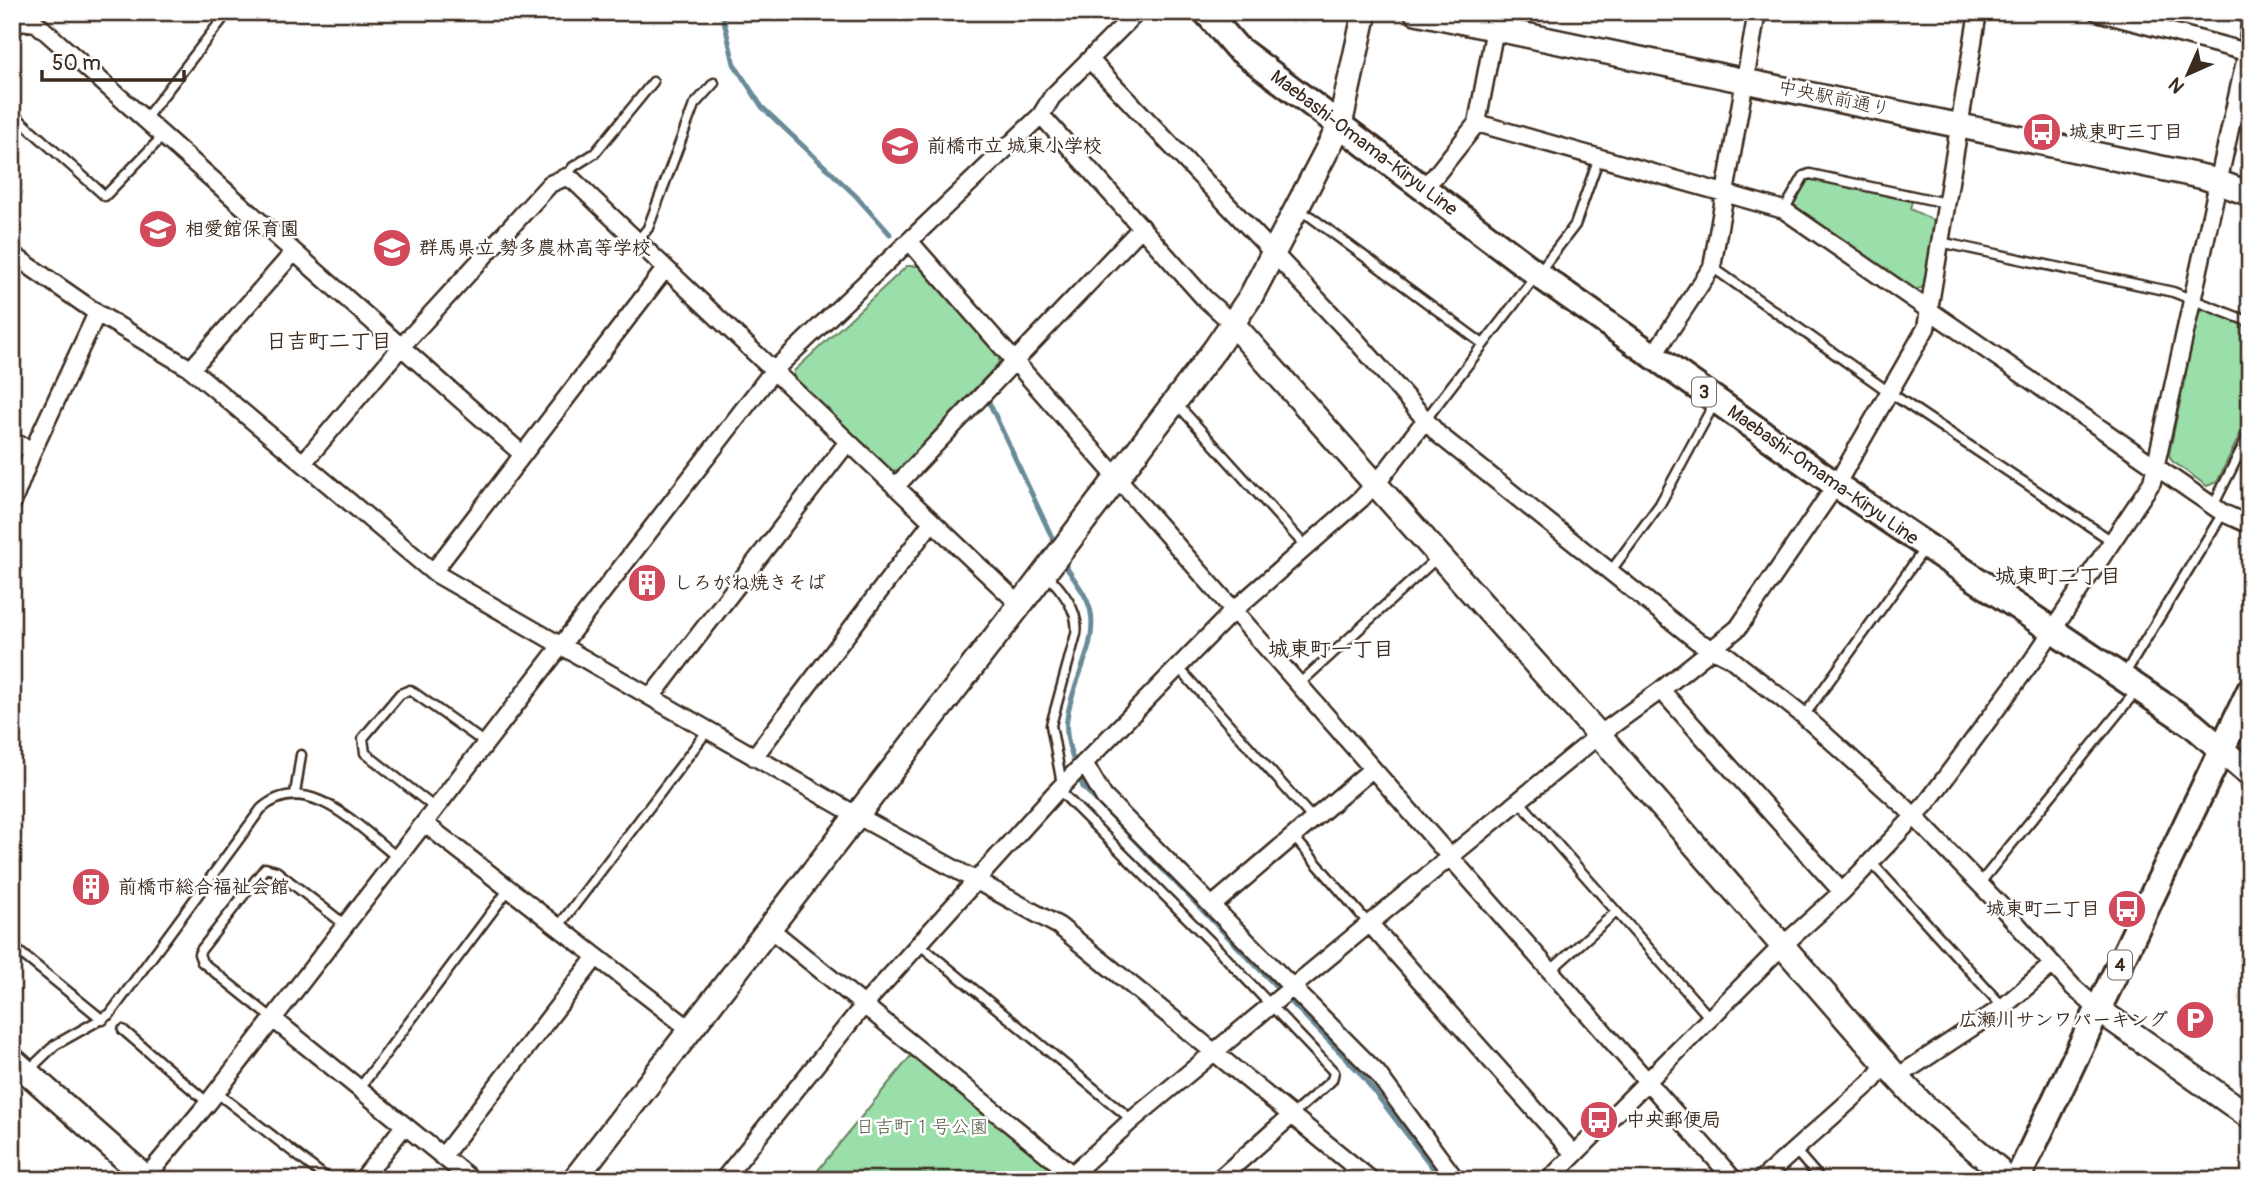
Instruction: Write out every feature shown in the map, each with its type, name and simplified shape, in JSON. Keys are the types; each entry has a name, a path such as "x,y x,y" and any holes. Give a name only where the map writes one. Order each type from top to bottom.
{"main road":[{"name":"Maebashi-Omama-Kiryu Line","path":"1206,12 1236,47 1536,273 1836,485 2193,725 2250,774"},
{"name":"4","path":"2017,1180 2250,690"}],"street":[{"path":"19,1066 146,1179 773,371 1041,115 1052,97 1091,61 1137,12"},
{"path":"574,1180 1054,561 1215,349 1251,296 1340,125 1365,12"},
{"name":"中央駅前通り","path":"1416,12 1497,20 1746,79 2219,182 2250,194"},
{"path":"1653,356 1712,267 1757,12"},
{"path":"769,928 1072,1178 1132,1120 1450,857 1599,735 1661,690 1738,628 1836,485 1926,328 1978,12"},
{"path":"2097,12 2248,52"},
{"path":"1423,186 1435,176 1477,123 1497,20"},
{"path":"12,29 21,21 36,23 521,453"},
{"path":"1549,1180 1782,947 1842,892 1914,817 1979,734 2152,482 2248,52 2250,23"},
{"path":"1091,61 1438,434 1696,642 1729,657 1804,716 1914,817 2099,1010 2250,1117"},
{"path":"1041,115 1204,298 1231,322 1599,735 1891,1071 1924,1106 1996,1167 2006,1180"},
{"path":"1477,123 1598,160 1724,191 1784,210 2218,510 2250,525"},
{"path":"303,463 401,347 550,184 566,177 1020,605"},
{"path":"895,487 1142,227"},
{"path":"910,242 1734,1180"},
{"path":"191,369 294,252"},
{"path":"12,254 97,313 191,369 433,572 856,815 1059,926 1371,1180"},
{"path":"433,572 521,453 665,269"},
{"path":"12,504 33,450 97,313"},
{"path":"723,1180 864,1005 1064,785 1234,610 1360,499 1384,474 1426,419"},
{"path":"12,442 33,450"},
{"path":"651,697 847,443"},
{"path":"754,757 932,522"},
{"path":"1661,690 1842,892"},
{"path":"1083,765 1104,797 1213,905 1282,996 1377,1073 1456,1180"},
{"path":"1213,905 1372,769"},
{"path":"424,823 691,1030"},
{"path":"1370,925 1574,1154"},
{"path":"443,1156 596,957"},
{"path":"1761,1180 1873,1080 2003,1007 2053,964"},
{"path":"272,1018 472,1180"},
{"path":"1222,1178 1292,1115"},
{"path":"362,1180 404,1126"}],"lane":[{"path":"145,119 228,12"},
{"path":"566,177 573,167 595,153 653,82"},
{"path":"637,242 648,228 694,105 714,83"},
{"path":"12,113 105,196 163,136"},
{"path":"1426,419 1575,225 1598,160"},
{"path":"1784,210 1804,176 1810,174 1946,203"},
{"path":"1296,210 1311,217 1483,344"},
{"path":"1940,242 2192,298 2250,323"},
{"path":"1712,267 1889,392 2112,541"},
{"path":"1611,572 1660,504 1716,400"},
{"path":"1174,402 1306,547"},
{"path":"1980,883 2130,684 2218,510 2250,432"},
{"path":"1804,716 1926,546"},
{"path":"1299,684 1438,557"},
{"path":"1054,561 1060,590 1076,620 1076,634 1051,724 1069,802 1212,942 1282,996 1334,1072 1332,1080 1292,1115"},
{"path":"1178,667 1313,819"},
{"path":"435,808 365,753 363,738 400,694 410,690 485,743"},
{"path":"558,927 708,730"},
{"path":"295,794 301,755"},
{"path":"19,1066 103,1020 261,809 283,794 295,794 326,802 397,857"},
{"path":"1520,802 1712,1019"},
{"path":"1293,836 1370,925"},
{"path":"1871,862 2003,1007"},
{"path":"272,1018 202,962 199,954 201,950 265,868 276,871 344,924"},
{"path":"359,1089 509,889"},
{"path":"1550,971 1616,912"},
{"path":"919,944 1132,1120"},
{"path":"12,946 103,1020"},
{"path":"123,1030 329,1180"},
{"path":"1794,1150 1821,1180"}],"green space":[{"path":"1812,179 1912,201 1910,209 1935,221 1924,287 1914,290 1795,207 1793,202 1806,180"},
{"path":"907,266 919,266 1000,357 998,364 899,470 888,471 793,382 794,371"},
{"path":"2206,309 2250,327 2250,414 2217,482 2207,486 2172,461 2169,455 2198,314"},
{"name":"日吉町１号公園","path":"914,1052 1060,1169 1050,1180 810,1180"}],"waterway":[{"path":"722,12 734,64 762,107 856,196 890,234"},
{"path":"981,385 1057,548"},
{"path":"1062,560 1083,592 1091,613 1092,626 1087,653 1067,719 1071,754 1083,787 1360,1073 1442,1180"}],"place":[{"name":"城東町三丁目","path":"2042,132"},
{"name":"前橋市立 城東小学校","path":"900,146"},
{"name":"相愛館保育園","path":"158,229"},
{"name":"群馬県立 勢多農林高等学校","path":"392,248"},
{"name":"しろがね焼きそば","path":"647,583"},
{"name":"前橋市総合福祉会館","path":"91,887"},
{"name":"城東町二丁目","path":"2127,909"},
{"name":"広瀬川サンワパーキング","path":"2195,1020"},
{"name":"中央郵便局","path":"1599,1120"}],"district":[{"name":"日吉町二丁目","path":"329,341"},
{"name":"城東町二丁目","path":"2058,576"},
{"name":"城東町一丁目","path":"1331,649"}]}
